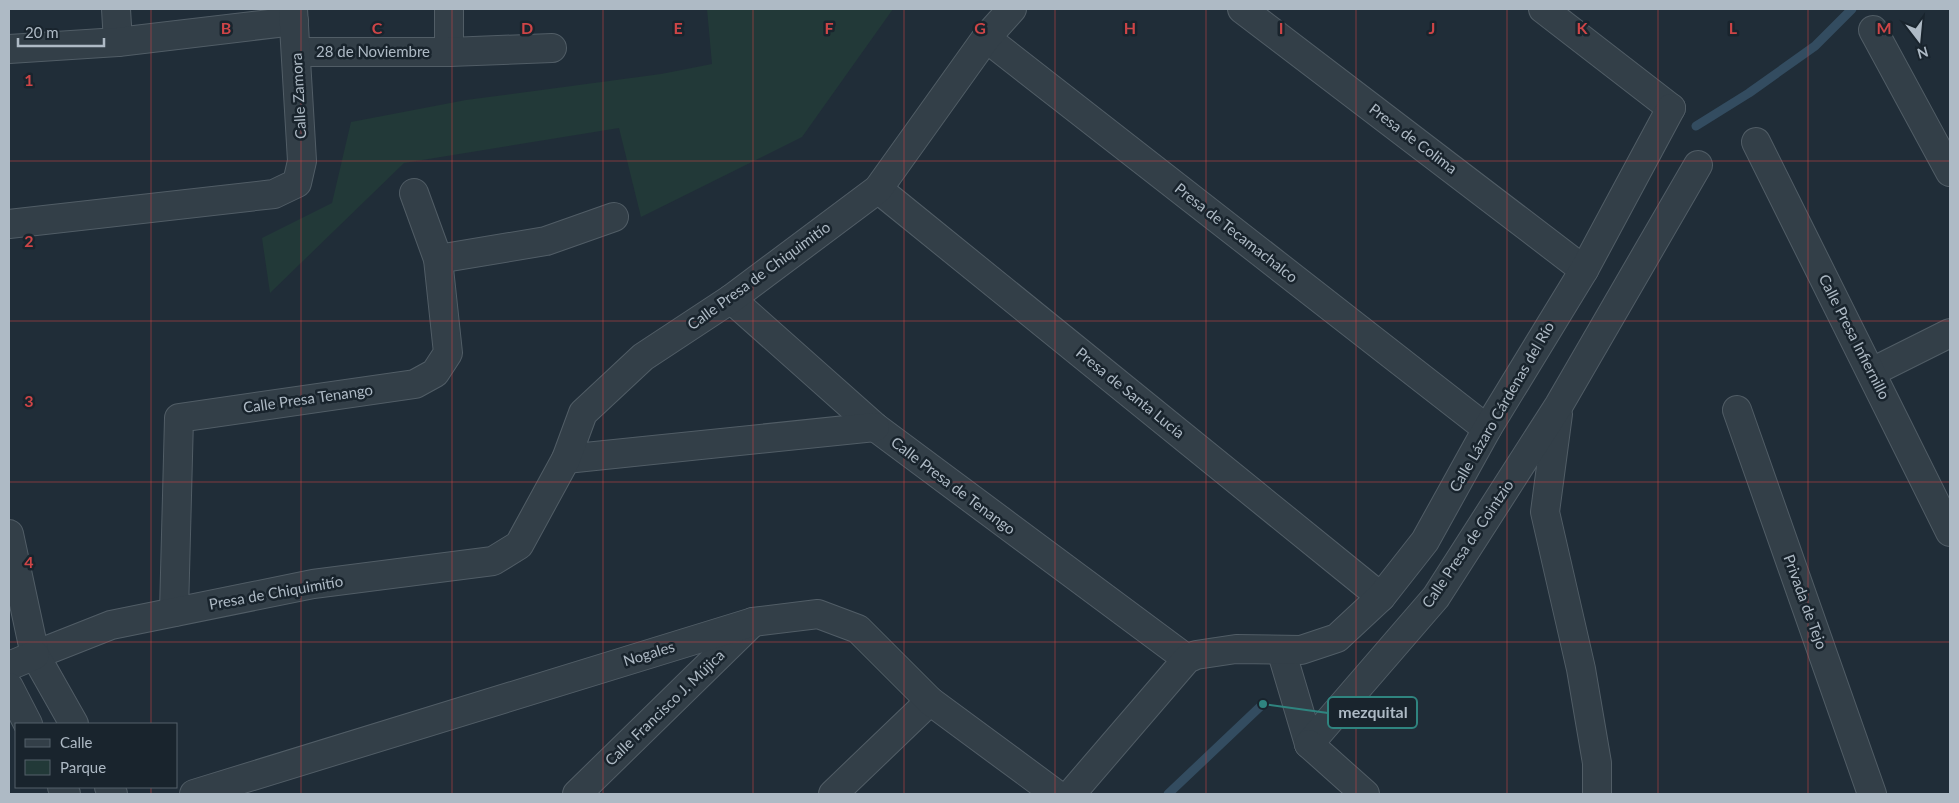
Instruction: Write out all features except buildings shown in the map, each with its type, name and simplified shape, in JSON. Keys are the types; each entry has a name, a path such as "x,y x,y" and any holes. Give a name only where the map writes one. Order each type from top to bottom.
{"street":[{"path":"116,9 118,42"},
{"name":"28 de Noviembre","path":"449,9 449,52"},
{"name":"Calle Presa de Chiquimitío","path":"519,545 566,459 583,413 643,357 731,299 878,189 986,38 1012,9"},
{"name":"Presa de Colima","path":"1242,9 1584,270"},
{"name":"Calle Lázaro Cárdenas del Río","path":"1187,659 1196,655 1236,649 1301,650 1337,638 1381,597 1425,541 1486,429 1584,270 1671,108 1543,9"},
{"path":"9,49 118,42 294,15"},
{"name":"Calle Zamora","path":"9,224 274,194 297,183 302,161 294,15"},
{"path":"1873,30 1950,172"},
{"name":"Presa de Tecamachalco","path":"986,38 1486,429"},
{"name":"28 de Noviembre","path":"297,52 449,52 552,48"},
{"name":"Calle Presa Infiernillo","path":"1756,142 1950,532"},
{"name":"Calle Presa de Cointzio","path":"1309,744 1436,597 1559,405 1698,165"},
{"name":"Presa de Santa Lucía","path":"878,189 1381,597"},
{"path":"414,193 438,259 546,241 614,217"},
{"name":"Calle Presa Tenango","path":"174,612 179,418 415,384 435,373 448,352 438,259"},
{"name":"Calle Presa de Tenango","path":"731,299 875,427 1187,659"},
{"path":"1872,372 1950,333"},
{"name":"Calle Presa de Cointzio","path":"1559,405 1545,512 1581,669 1597,763 1597,794"},
{"name":"Privada de Tejo","path":"1737,410 1872,794"},
{"path":"566,459 875,427"},
{"path":"9,534 35,654 73,723"},
{"name":"Presa de Chiquimitío","path":"9,666 111,625 312,584 493,561 519,545"},
{"name":"Nogales","path":"194,794 753,622 818,614 858,629 930,700 1056,794"},
{"name":"Calle Francisco J. Mújica","path":"577,794 753,622"},
{"path":"1281,650 1309,744 1365,794"},
{"path":"1071,794 1187,659"},
{"path":"9,687 27,723"},
{"path":"833,794 930,700"}],"green space":[{"path":"707,9 893,9 802,137 641,217 619,128 404,163 270,293 262,238 332,203 351,122 466,100 661,74 712,64"}],"waterway":[{"path":"1696,126 1749,93 1815,46 1852,9"},
{"path":"1168,794 1263,704"}],"place":[{"name":"mezquital","path":"1263,704"}]}
